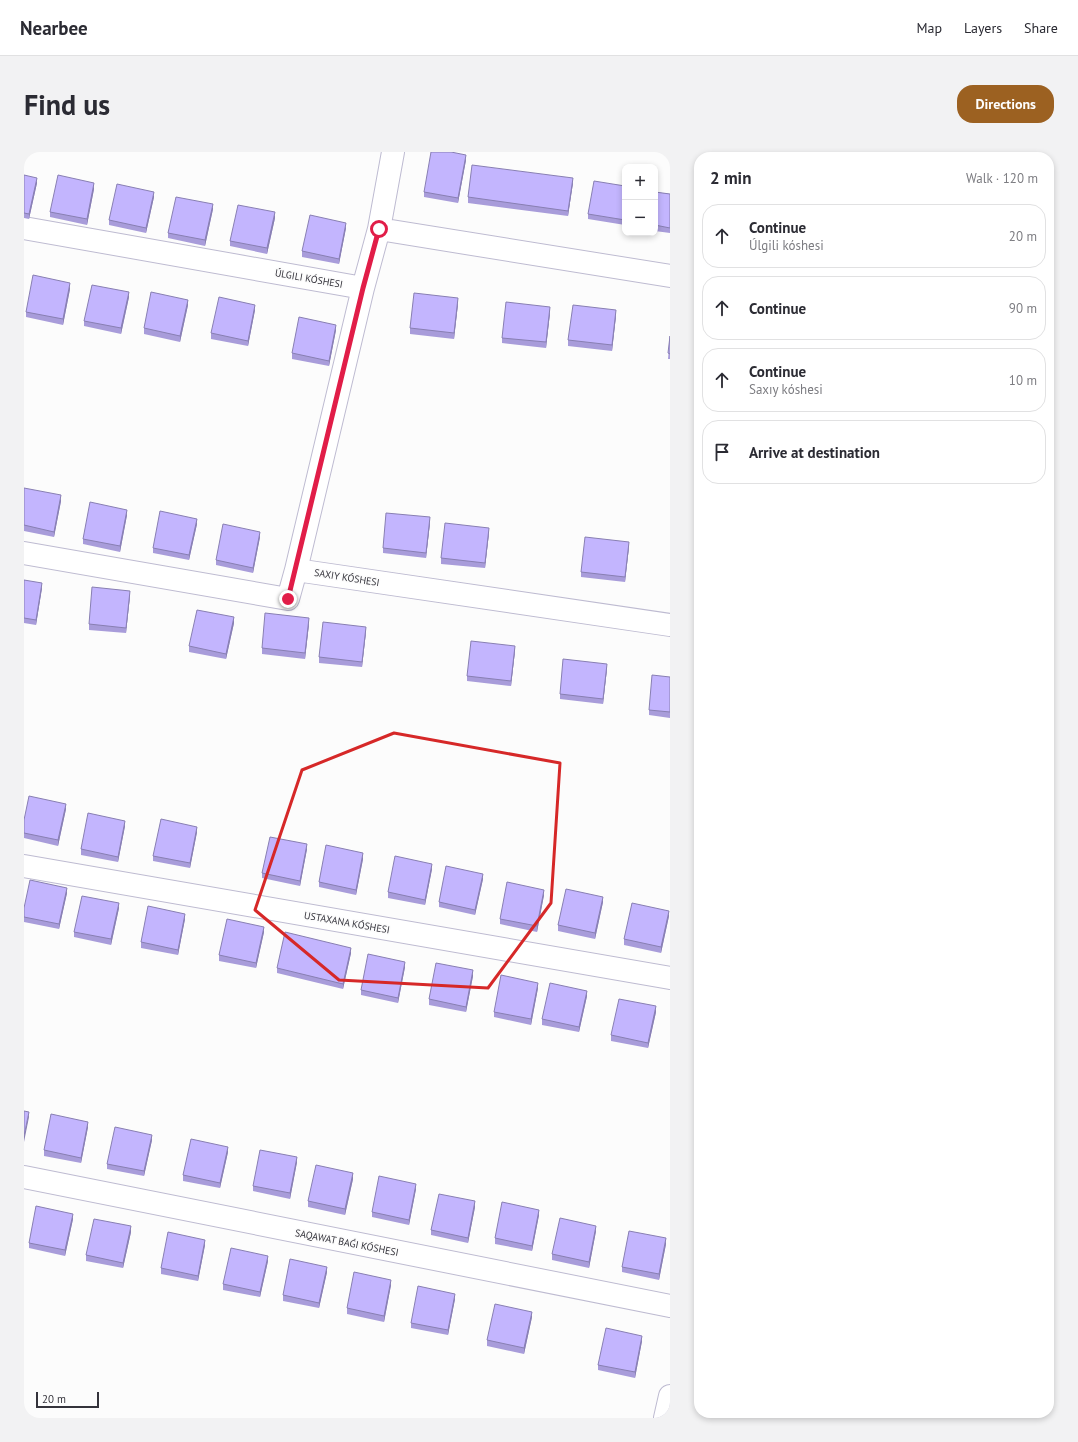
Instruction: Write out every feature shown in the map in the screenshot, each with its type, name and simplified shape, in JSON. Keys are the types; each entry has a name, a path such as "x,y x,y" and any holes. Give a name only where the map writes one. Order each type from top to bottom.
{"street":[{"path":"24,553 288,599 363,288 379,229 393,152"},
{"name":"ÚLGILI KÓSHESI","path":"24,228 363,288"},
{"path":"379,229 670,276"},
{"path":"296,570 670,625"},
{"name":"USTAXANA KÓSHESI","path":"24,866 670,978"},
{"path":"24,1177 670,1306"},
{"path":"665,1418 670,1396"}],"highlighted area":[{"path":"394,733 560,763 551,903 488,988 339,980 255,910 302,770"}],"building":[{"path":"431,152 451,152 466,155 458,198 424,192"},
{"path":"472,165 573,178 568,211 468,197"},
{"path":"24,175 37,178 29,214 24,213"},
{"path":"58,175 94,183 87,219 50,212"},
{"path":"594,181 622,186 622,220 588,214"},
{"path":"117,184 154,192 146,228 109,220"},
{"path":"658,192 670,194 670,228 658,226"},
{"path":"176,197 213,204 205,240 168,233"},
{"path":"238,205 275,212 267,248 230,241"},
{"path":"310,215 346,223 339,259 302,251"},
{"path":"33,275 70,283 63,319 26,312"},
{"path":"92,285 129,292 121,328 84,321"},
{"path":"151,292 188,300 180,336 144,328"},
{"path":"414,293 458,298 454,333 410,328"},
{"path":"219,297 255,305 248,341 211,333"},
{"path":"506,302 550,307 546,342 502,338"},
{"path":"573,305 616,310 612,345 568,340"},
{"path":"299,317 336,325 329,361 292,353"},
{"path":"670,336 670,354 668,353"},
{"path":"24,488 61,495 54,532 24,525"},
{"path":"90,502 127,510 120,546 83,539"},
{"path":"160,511 197,519 189,555 153,548"},
{"path":"386,513 430,517 426,553 383,548"},
{"path":"445,523 489,528 485,563 441,558"},
{"path":"223,524 260,532 253,568 216,560"},
{"path":"585,537 629,542 625,577 581,572"},
{"path":"24,580 42,583 36,620 24,618"},
{"path":"92,587 130,591 126,628 89,624"},
{"path":"197,610 234,617 226,654 189,646"},
{"path":"265,613 309,618 305,653 262,648"},
{"path":"323,622 366,627 362,662 319,657"},
{"path":"471,641 515,646 511,681 467,676"},
{"path":"563,659 607,664 603,699 560,694"},
{"path":"652,675 670,677 670,712 649,710"},
{"path":"29,796 66,804 58,840 24,833 24,820"},
{"path":"88,813 125,821 118,857 81,849"},
{"path":"161,819 197,827 190,863 153,856"},
{"path":"270,837 307,844 300,881 262,873"},
{"path":"326,845 363,853 356,890 319,882"},
{"path":"395,856 432,864 425,900 388,892"},
{"path":"446,866 483,874 475,910 439,902"},
{"path":"30,880 67,888 59,924 24,917 24,908"},
{"path":"507,882 544,890 537,926 500,919"},
{"path":"566,889 603,897 595,933 558,925"},
{"path":"82,896 119,903 111,939 74,932"},
{"path":"632,903 669,911 661,947 624,939"},
{"path":"148,906 185,914 178,950 141,942"},
{"path":"227,919 264,927 256,963 219,955"},
{"path":"285,932 351,948 343,984 277,968"},
{"path":"368,954 405,962 398,998 361,990"},
{"path":"436,963 473,970 466,1007 429,999"},
{"path":"501,975 538,983 531,1019 494,1012"},
{"path":"550,983 587,991 579,1027 542,1019"},
{"path":"619,999 656,1006 648,1043 611,1035"},
{"path":"24,1111 29,1112 24,1136"},
{"path":"51,1114 88,1122 81,1158 44,1150"},
{"path":"115,1127 152,1135 144,1171 107,1164"},
{"path":"191,1139 228,1147 220,1183 183,1175"},
{"path":"260,1150 297,1157 290,1193 253,1186"},
{"path":"316,1165 353,1173 345,1209 308,1201"},
{"path":"379,1176 416,1184 409,1220 372,1212"},
{"path":"439,1194 475,1201 468,1238 431,1230"},
{"path":"502,1202 539,1210 532,1246 495,1238"},
{"path":"36,1206 73,1214 65,1250 29,1243"},
{"path":"560,1218 596,1226 589,1262 552,1254"},
{"path":"94,1219 131,1226 123,1263 86,1255"},
{"path":"629,1231 666,1238 659,1274 622,1267"},
{"path":"168,1232 205,1240 198,1276 161,1268"},
{"path":"231,1248 268,1256 260,1292 223,1284"},
{"path":"290,1259 327,1267 319,1303 283,1295"},
{"path":"354,1272 391,1280 384,1316 347,1308"},
{"path":"418,1286 455,1294 448,1330 411,1323"},
{"path":"495,1304 532,1312 524,1348 487,1340"},
{"path":"606,1328 642,1336 635,1372 598,1365"}],"route":[{"path":"288,599 363,288 379,229"}]}
